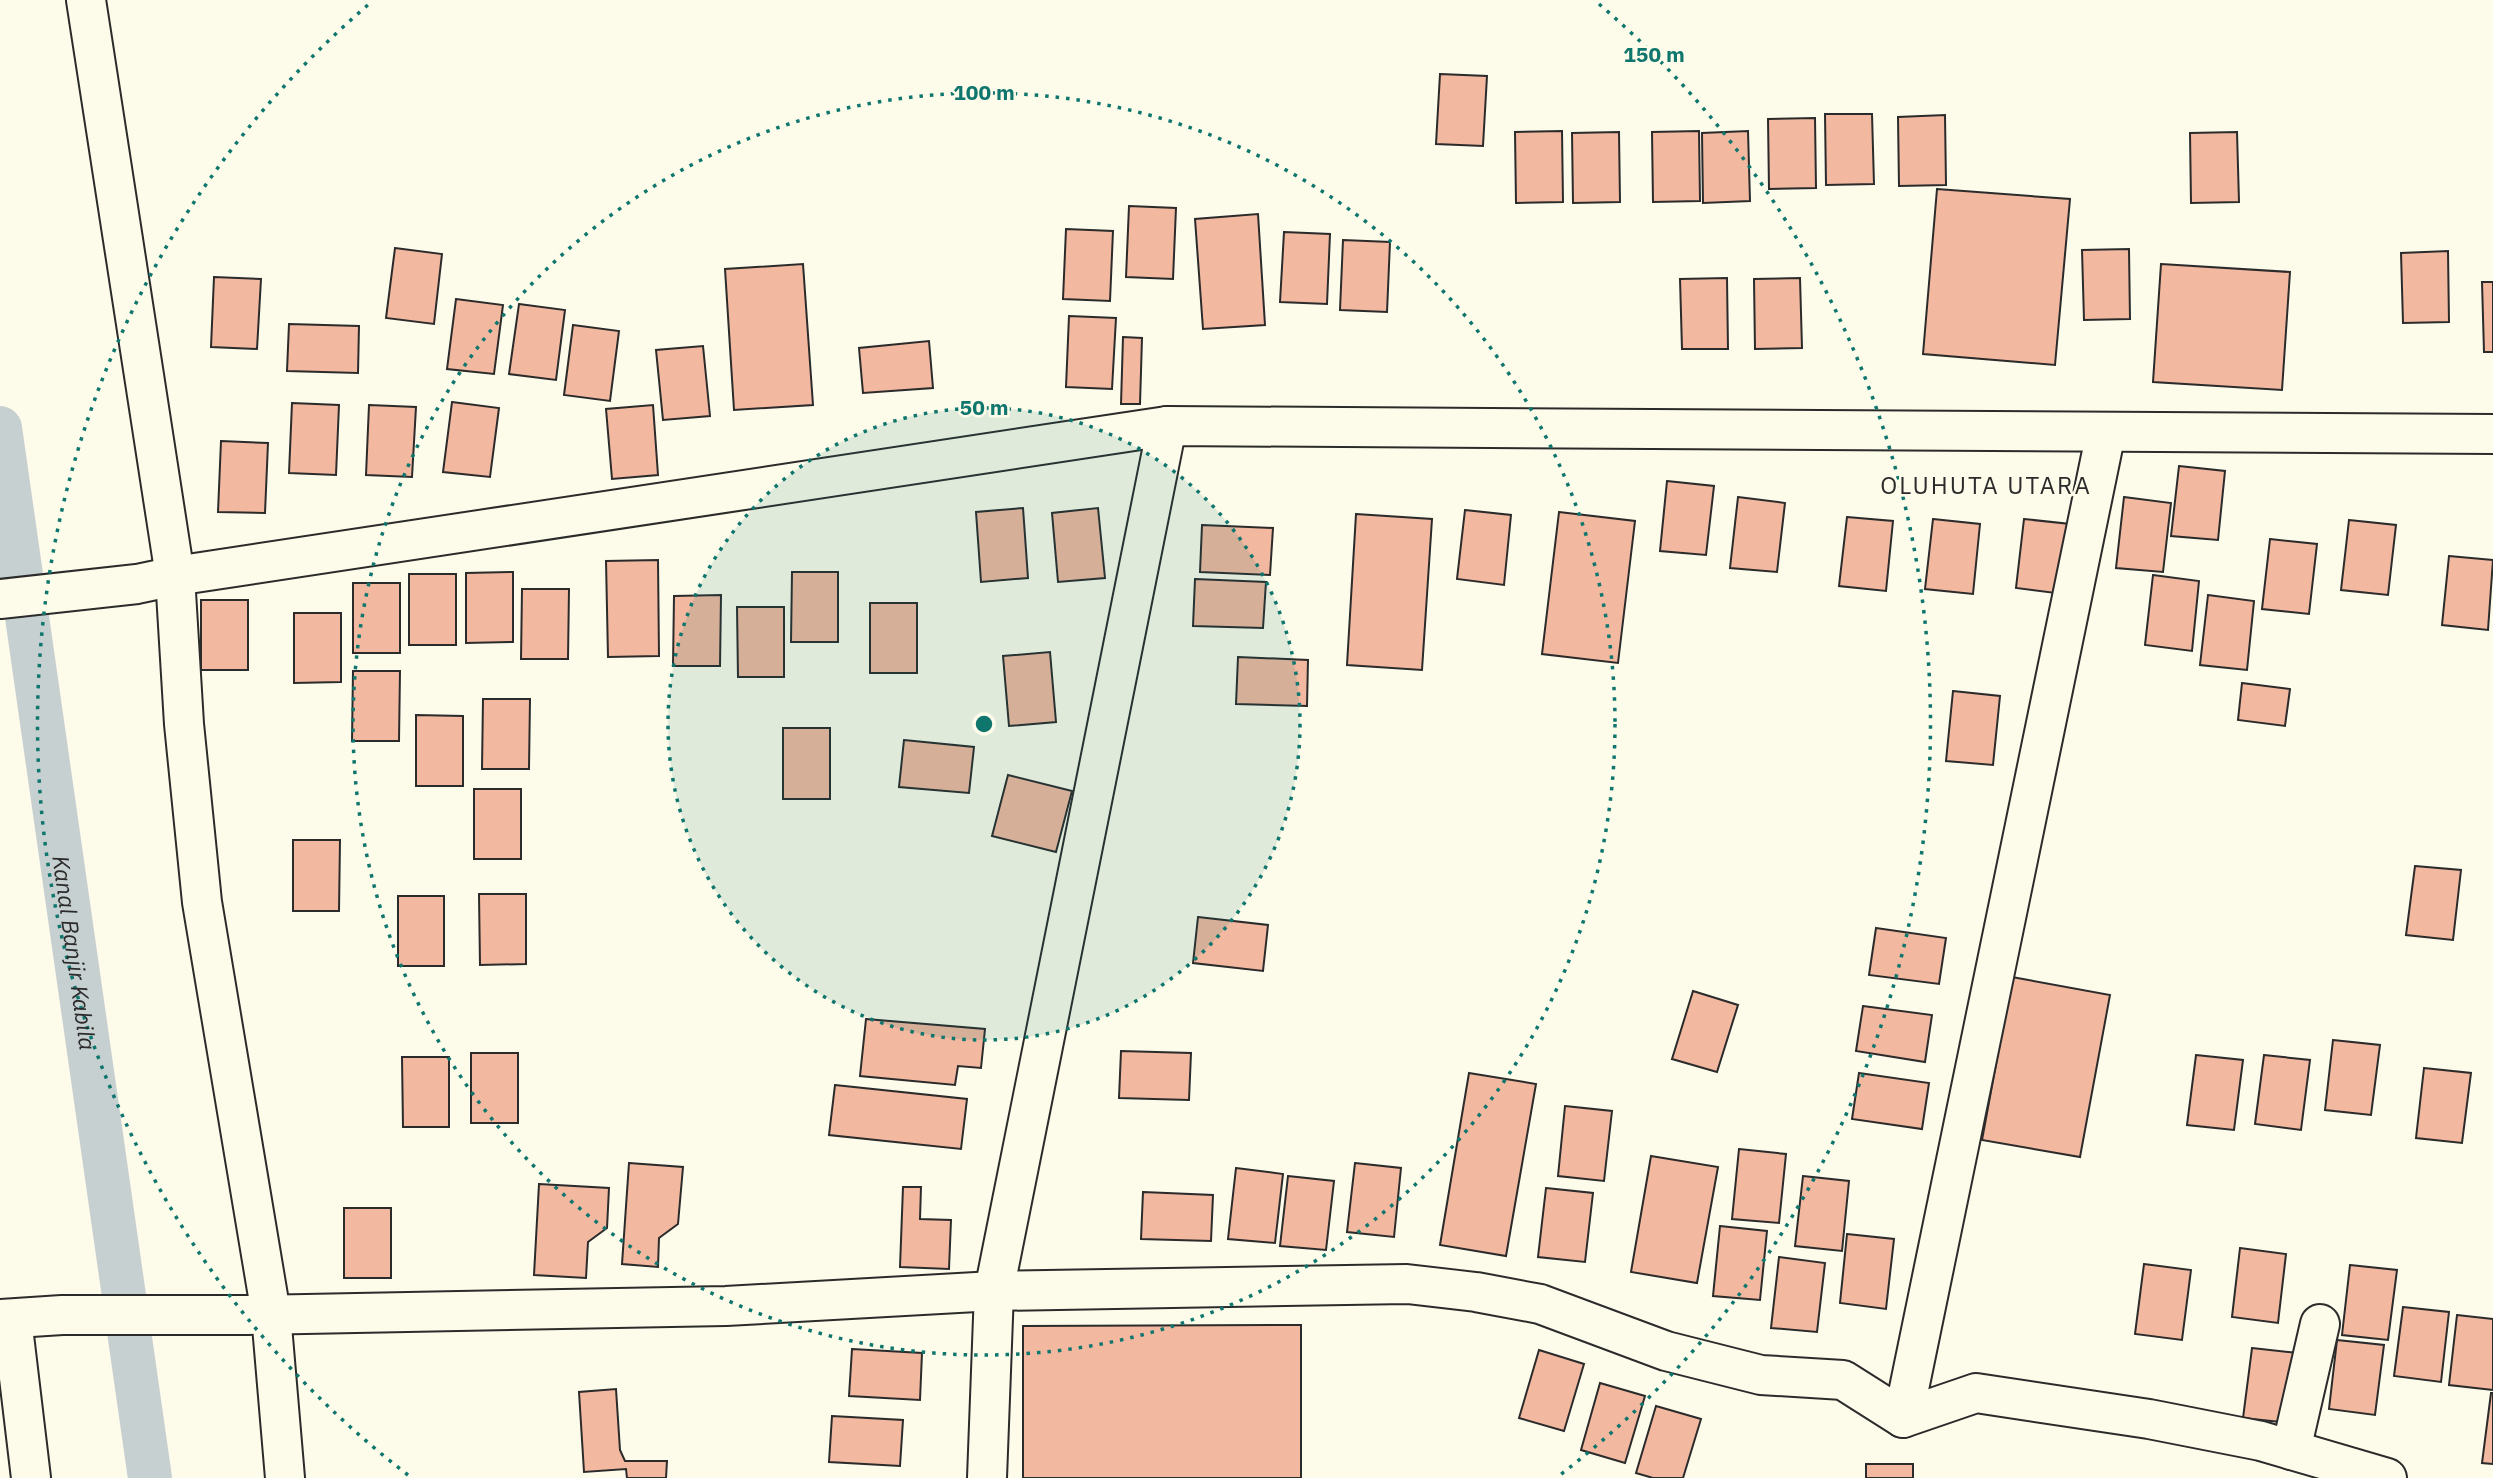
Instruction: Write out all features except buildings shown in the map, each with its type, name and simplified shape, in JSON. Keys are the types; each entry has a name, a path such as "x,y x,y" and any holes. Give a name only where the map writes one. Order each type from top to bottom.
{"street":[{"path":"86,0 175,576 184,724 202,902 285,1478"},
{"path":"987,1478 994,1291 1167,426"},
{"path":"0,599 137,584 175,576 1167,426 2493,433"},
{"path":"1903,1418 2106,432"},
{"path":"31,1478 6,1319 62,1315 260,1315 726,1306 994,1291 1407,1284 1476,1292 1540,1304 1666,1351 1761,1375 1843,1380 1903,1418"},
{"path":"2291,1450 2320,1324"},
{"path":"1903,1418 1976,1393 2149,1419 2261,1441 2386,1478"}],"waterway":[{"name":"Kanal Banjir Kabila","path":"0,428 150,1478"}],"district":[{"name":"OLUHUTA UTARA","path":"1986,485"}]}
